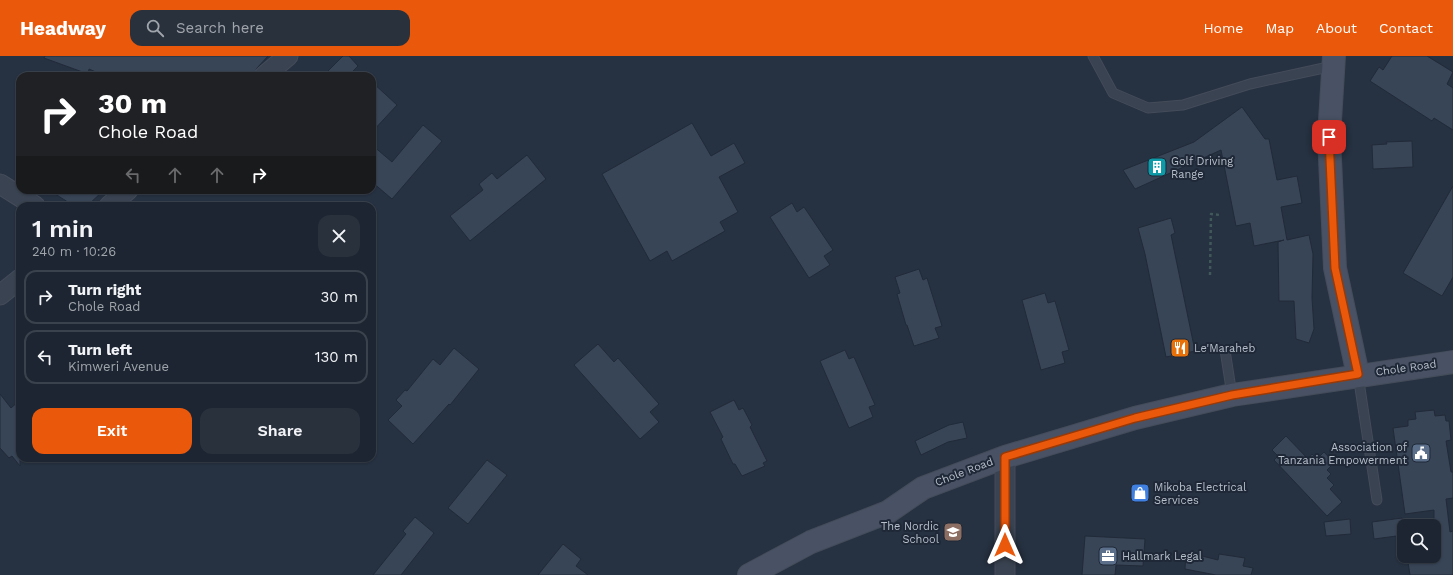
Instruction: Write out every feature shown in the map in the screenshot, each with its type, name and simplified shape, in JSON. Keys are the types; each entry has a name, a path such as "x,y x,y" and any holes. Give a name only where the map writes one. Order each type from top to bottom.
{"street":[{"path":"269,72 288,56"},
{"path":"1333,61 1329,137 1335,268 1358,374"},
{"path":"0,184 29,202"},
{"path":"114,202 123,194"},
{"path":"0,295 16,282"},
{"name":"Chole Road","path":"749,575 811,542 888,512 923,488 1005,457 1135,418 1232,395 1358,374 1453,362"},
{"path":"1005,457 1005,575"}],"lane":[{"path":"1093,56 1113,93 1148,108 1183,105 1250,84 1333,61"},
{"path":"1224,350 1232,395"},
{"path":"1358,374 1377,500"}],"path":[{"path":"1210,275 1211,214 1220,215"}],"building":[{"path":"45,56 268,56 255,72 96,72 89,69 88,72 82,72 44,58"},
{"path":"343,56 349,56 358,66 352,72 327,72"},
{"path":"1392,56 1427,56 1453,72 1447,84 1453,88 1453,130 1434,118 1432,121 1370,81 1379,67 1383,70"},
{"path":"376,86 397,105 376,128"},
{"path":"1242,107 1265,139 1269,139 1277,180 1297,176 1302,203 1281,207 1287,240 1309,235 1313,254 1312,298 1314,329 1309,343 1296,339 1294,301 1279,301 1278,242 1284,240 1254,246 1250,223 1236,226 1221,150 1135,189 1123,170 1194,142"},
{"path":"692,123 711,156 734,143 745,163 719,177 738,212 720,222 725,231 672,261 667,251 650,261 602,174"},
{"path":"423,125 442,141 392,199 376,185 376,148 392,162"},
{"path":"1412,141 1413,167 1373,169 1372,145 1387,144 1386,142"},
{"path":"527,155 546,179 470,241 450,216 483,190 479,184 492,173 497,179"},
{"path":"1453,186 1453,277 1442,296 1403,273"},
{"path":"55,194 100,194 91,202 68,202"},
{"path":"792,203 797,212 804,207 833,250 824,256 830,265 809,278 770,217"},
{"path":"1171,218 1175,233 1171,235 1195,351 1166,357 1145,254 1138,228"},
{"path":"919,269 923,280 927,278 942,326 935,328 939,338 914,346 897,294 900,293 895,277"},
{"path":"1045,293 1048,303 1055,301 1069,350 1062,352 1065,363 1041,370 1022,300"},
{"path":"598,344 614,362 618,358 659,404 650,412 659,422 640,439 574,365"},
{"path":"454,348 479,369 450,405 449,404 413,444 388,420 402,406 396,400 405,390 407,391 433,359 440,365"},
{"path":"845,350 849,359 854,357 875,405 869,407 873,417 849,428 820,361"},
{"path":"0,394 11,408 16,404 16,461 12,456 9,458 0,448"},
{"path":"734,400 739,410 743,408 752,425 750,427 767,461 763,463 765,466 742,476 735,464 733,464 721,439 723,437 710,412"},
{"path":"1434,410 1435,416 1445,415 1446,421 1449,421 1451,440 1446,441 1451,472 1453,472 1453,498 1446,499 1450,532 1453,531 1453,575 1410,575 1408,563 1441,563 1441,519 1434,519 1434,510 1405,514 1393,428 1408,426 1408,420 1416,419 1415,412"},
{"path":"963,422 967,438 948,442 921,455 915,441 949,425"},
{"path":"1286,436 1308,459 1312,454 1317,459 1324,452 1334,463 1327,470 1331,474 1327,478 1334,485 1330,489 1342,502 1327,516 1274,460 1278,456 1272,450"},
{"path":"487,460 507,475 468,524 448,508"},
{"path":"415,517 434,533 401,575 373,575 406,534 403,531"},
{"path":"1402,518 1402,519 1397,519 1397,536 1374,539 1372,522"},
{"path":"1350,519 1351,534 1326,536 1324,522"},
{"path":"1085,536 1145,539 1143,566 1116,565 1115,575 1082,575"},
{"path":"563,544 581,559 576,566 588,575 538,575"},
{"path":"1186,554 1194,554 1218,560 1219,554 1245,558 1243,566 1253,568 1251,575 1216,575 1185,569"}],"place":[{"name":"Golf Driving Range","path":"1157,167"},
{"name":"Le'Maraheb","path":"1180,348"},
{"name":"Association of Tanzania Empowerment","path":"1421,453"},
{"name":"Mikoba Electrical Services","path":"1140,493"},
{"name":"The Nordic School","path":"953,532"},
{"name":"Hallmark Legal","path":"1108,556"}],"route":[{"path":"1005,545 1005,457 1135,418 1232,395 1358,374 1335,268 1329,137"}]}
